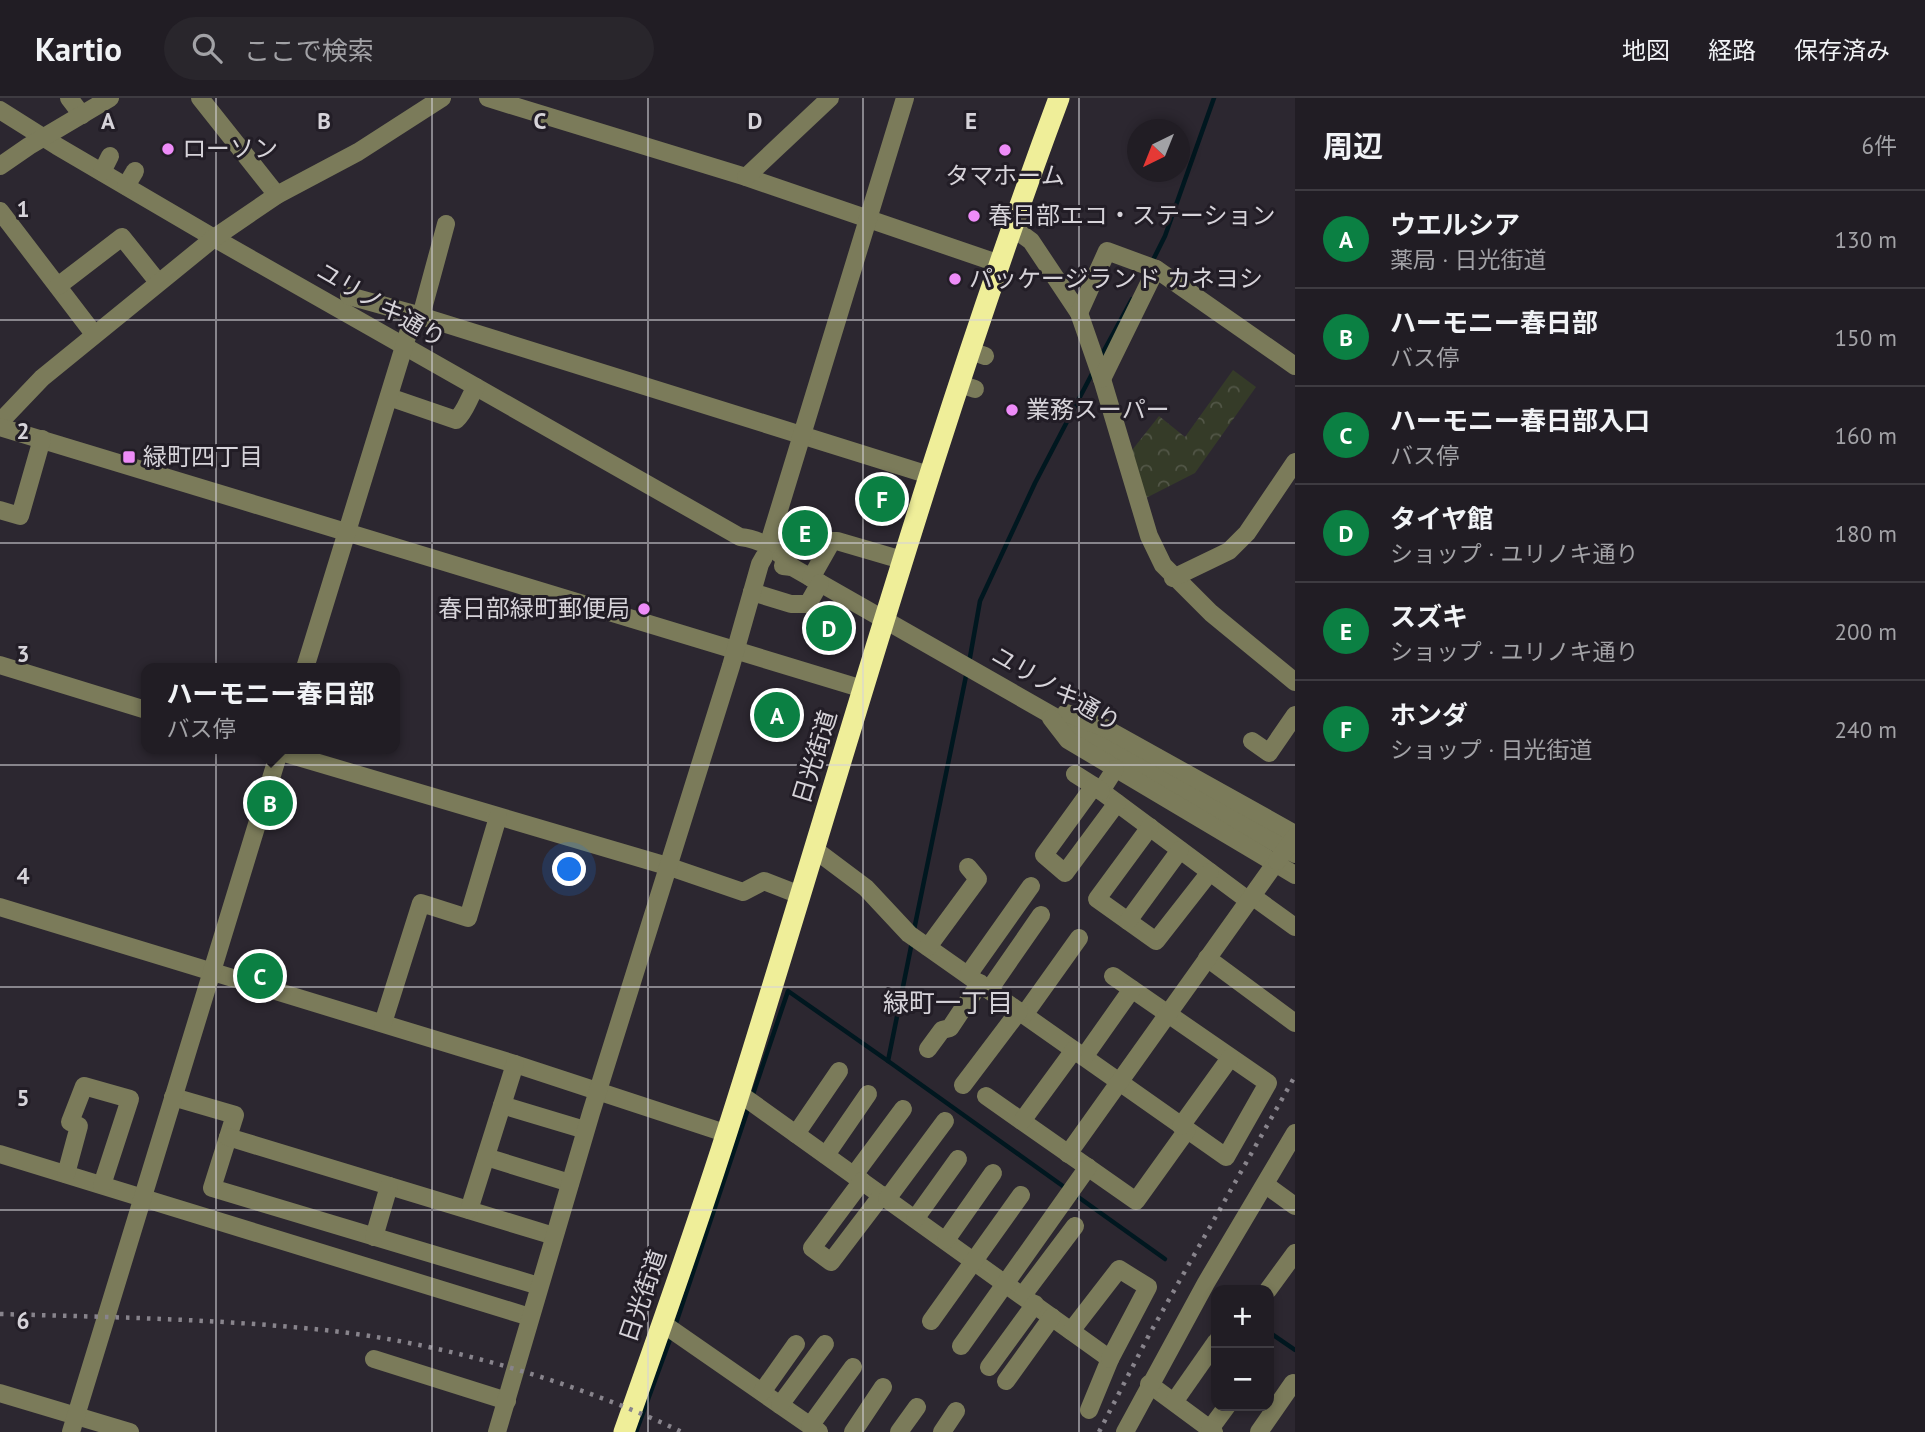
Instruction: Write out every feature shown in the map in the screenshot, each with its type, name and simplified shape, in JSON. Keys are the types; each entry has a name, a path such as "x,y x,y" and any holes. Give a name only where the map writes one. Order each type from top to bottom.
{"highway":[{"name":"日光街道","path":"624,1432 738,1096 929,475 967,387 1000,264 1059,98"}],"street":[{"path":"69,98 82,115"},
{"path":"200,98 277,195"},
{"path":"442,98 359,152 277,195 214,238 42,378 0,424 863,689"},
{"path":"488,98 746,177 1000,264"},
{"path":"746,177 830,98"},
{"path":"498,1432 585,1130 736,650 760,564 803,435 905,98"},
{"path":"0,166 105,103"},
{"name":"ユリノキ通り","path":"0,110 43,138 106,164 126,187 740,537 753,538 766,551 783,555 792,567 1295,854"},
{"path":"126,187 135,170"},
{"path":"0,211 94,334"},
{"path":"307,663 390,397 405,347 406,334 417,315 446,224"},
{"path":"1012,227 1031,241 1079,313 1149,536 1163,565 1173,578 1211,613 1295,682"},
{"path":"58,286 121,237 158,282"},
{"path":"1079,313 1107,251 1151,267 1295,366"},
{"path":"1099,371 1151,267"},
{"path":"349,296 929,475"},
{"path":"390,397 456,420 464,413 475,387"},
{"path":"0,510 20,516 42,439"},
{"path":"1173,578 1229,551 1247,533 1295,463"},
{"path":"752,592 792,604 808,604 832,541 902,560"},
{"path":"0,665 141,708"},
{"path":"1045,710 1068,740 1295,875"},
{"path":"1045,710 1069,713 1105,728 1295,836 1068,1154"},
{"path":"1252,741 1269,752 1295,715"},
{"path":"74,1424 276,754"},
{"path":"290,754 667,866 743,892 764,881 800,895"},
{"path":"1115,769 1044,855 1065,873 1117,803"},
{"path":"1075,774 1098,788 1210,872 1295,927"},
{"path":"383,1023 421,903 468,918 498,817"},
{"path":"1150,827 1097,899 1156,941 1210,872"},
{"path":"814,849 866,888 909,934 1226,1157 1268,1083 1113,976"},
{"path":"1128,921 1181,850"},
{"path":"928,947 978,878 968,867"},
{"path":"928,1049 942,1030 950,1028 979,983 1031,886"},
{"path":"0,907 383,1023 725,1133"},
{"path":"979,983 1041,915"},
{"path":"963,1086 1079,938"},
{"path":"1208,958 1295,1023"},
{"path":"1022,1121 1132,989"},
{"path":"986,1096 1136,1201 1230,1058"},
{"path":"469,1210 514,1064"},
{"path":"796,1134 839,1071"},
{"path":"66,1174 79,1126 70,1122 84,1086 130,1099 102,1185"},
{"path":"826,1156 868,1094"},
{"path":"738,1096 747,1099 1110,1359"},
{"path":"173,1097 235,1115 212,1188 539,1286"},
{"path":"502,1105 585,1130"},
{"path":"902,1109 812,1248 831,1262 945,1121"},
{"path":"1125,1432 1206,1283 1295,1133"},
{"path":"228,1137 554,1237"},
{"path":"0,1154 530,1317"},
{"path":"486,1157 570,1183"},
{"path":"915,1219 958,1159"},
{"path":"961,1346 1088,1167"},
{"path":"946,1240 993,1173"},
{"path":"1266,1185 1292,1198"},
{"path":"374,1237 389,1186"},
{"path":"931,1321 1021,1195"},
{"path":"989,1367 1075,1226"},
{"path":"1272,1285 1295,1253"},
{"path":"1071,1331 1119,1269 1148,1287 1110,1359 1089,1410"},
{"path":"1006,1381 1052,1317"},
{"path":"662,1323 815,1429 853,1367"},
{"path":"762,1392 796,1344"},
{"path":"780,1405 825,1344"},
{"path":"1174,1402 1212,1348"},
{"path":"374,1359 507,1401"},
{"path":"1259,1432 1293,1383"},
{"path":"1149,1384 1204,1429 1222,1411"},
{"path":"853,1432 883,1387"},
{"path":"0,1393 74,1424 130,1432"},
{"path":"899,1432 917,1407"},
{"path":"942,1432 956,1411"}],"green space":[{"path":"1233,370 1256,387 1195,473 1144,499 1129,454 1159,416 1185,437"}],"waterway":[{"path":"1151,264 1165,236 1214,98"},
{"path":"1101,356 1132,299"},
{"path":"969,663 980,601 1035,483 1094,370"},
{"path":"914,930 967,671"},
{"path":"912,942 888,1061 1067,1189"},
{"path":"752,1097 788,991 888,1061"},
{"path":"675,1326 749,1106"},
{"path":"1074,1194 1165,1259"},
{"path":"636,1432 672,1334"},
{"path":"1274,1335 1295,1350"}],"railway":[{"path":"1099,1432 1149,1335 1295,1076"},
{"path":"0,1314 243,1323 368,1336 461,1354 553,1381 682,1432"}],"place":[{"name":"ローソン","path":"168,149"},
{"name":"タマホーム","path":"1005,150"},
{"name":"春日部エコ・ステーション","path":"974,216"},
{"name":"パッケージランド カネヨシ","path":"955,279"},
{"name":"業務スーパー","path":"1012,410"},
{"name":"緑町四丁目","path":"129,457"},
{"name":"ホンダ","path":"882,499"},
{"name":"スズキ","path":"805,533"},
{"name":"春日部緑町郵便局","path":"644,609"},
{"name":"タイヤ館","path":"829,628"},
{"name":"ウエルシア","path":"777,715"},
{"name":"ハーモニー春日部","path":"270,803"},
{"name":"ハーモニー春日部入口","path":"260,976"}],"district":[{"name":"緑町一丁目","path":"948,1003"}]}
